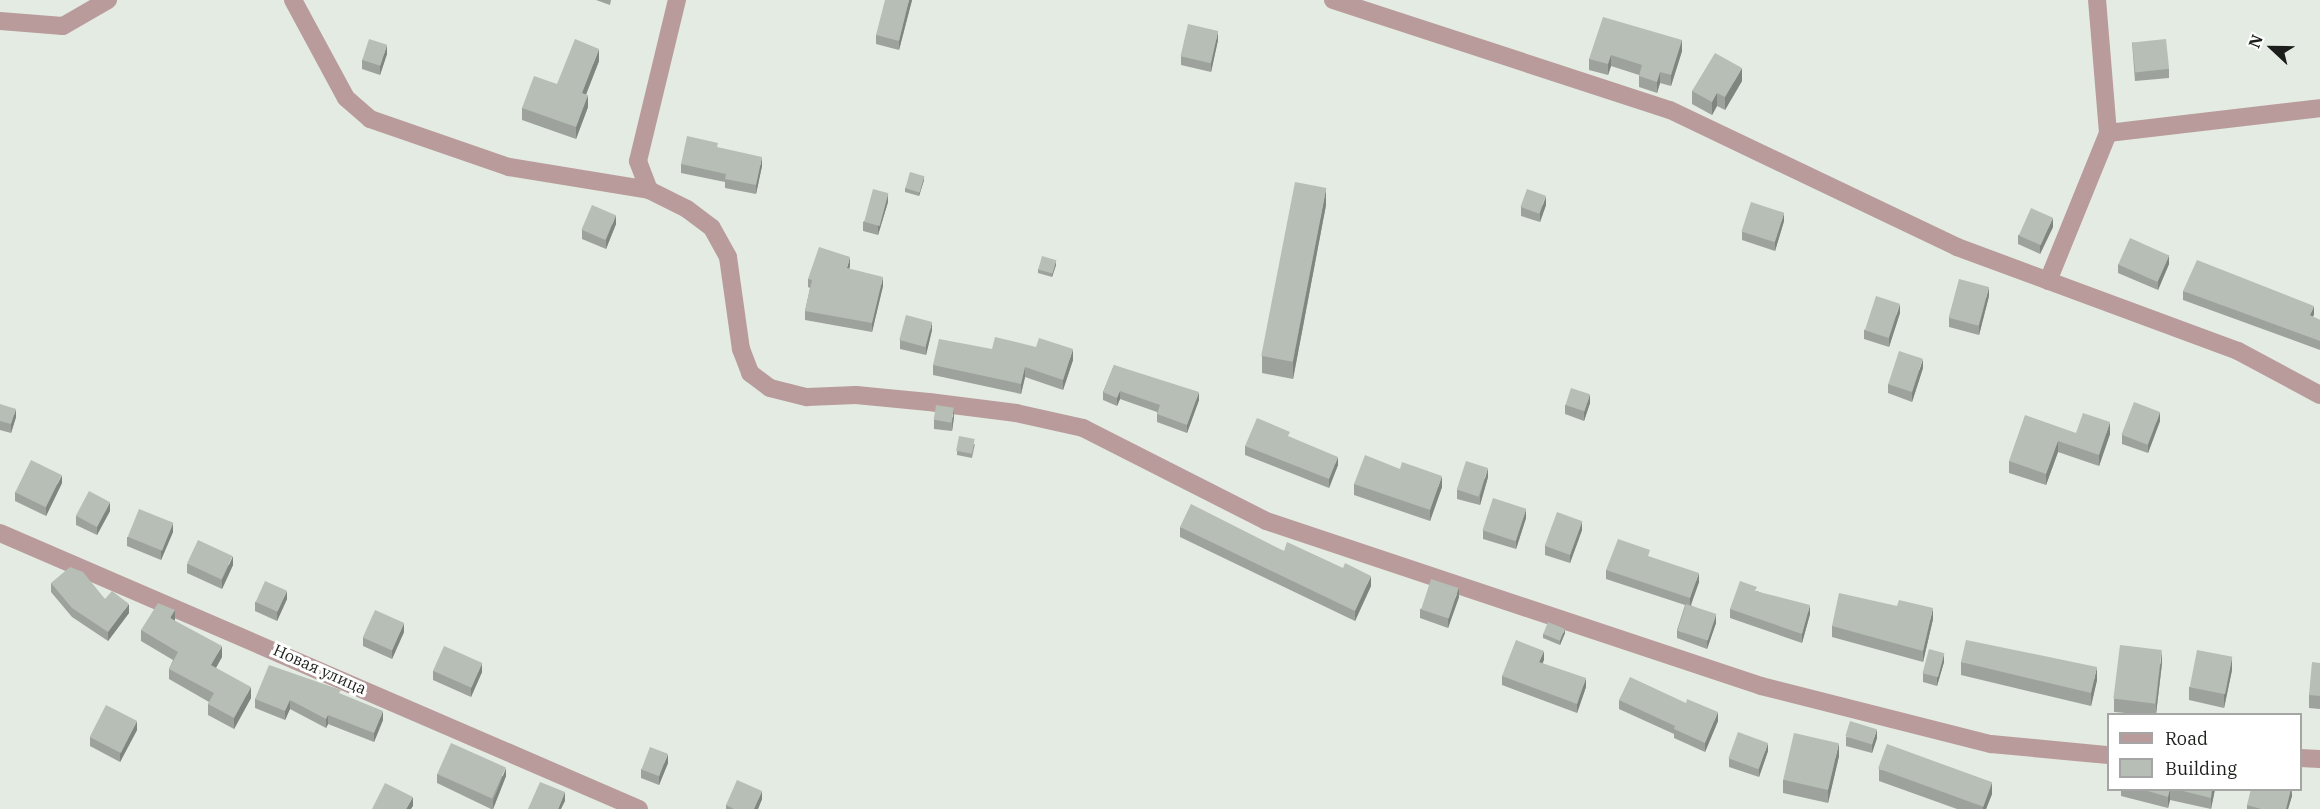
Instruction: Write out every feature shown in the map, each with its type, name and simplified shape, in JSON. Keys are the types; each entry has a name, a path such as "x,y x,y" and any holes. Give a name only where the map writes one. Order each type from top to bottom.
{"street":[{"path":"0,21 63,26 108,0"},
{"path":"293,0 346,98 370,119 509,167 649,190 687,209 712,228 728,257 741,349 750,373 770,388 807,397 856,395 940,403 1016,413 1083,428 1266,521 1761,686 1991,744 2107,755"},
{"path":"649,190 638,161 677,0"},
{"path":"1333,0 1670,110 1957,247 2238,351 2320,395"},
{"path":"2048,281 2108,133 2097,0"},
{"path":"2108,133 2320,108"},
{"name":"Новая улица","path":"0,533 639,809"},
{"path":"2302,758 2320,759"}],"building":[{"path":"885,0 909,0 899,41 876,35"},
{"path":"1603,17 1682,40 1671,75 1660,72 1657,82 1639,76 1642,65 1611,55 1608,64 1589,59"},
{"path":"1188,24 1218,31 1211,63 1181,56"},
{"path":"369,39 387,45 380,66 362,60"},
{"path":"575,39 599,49 582,93 588,95 576,127 522,108 534,76 557,84"},
{"path":"2166,39 2169,69 2135,72 2132,43"},
{"path":"1715,53 1742,68 1725,97 1717,93 1712,102 1692,91"},
{"path":"687,136 718,143 717,147 762,157 756,185 725,179 726,174 681,164"},
{"path":"910,172 924,176 920,192 905,188"},
{"path":"1295,182 1326,188 1293,362 1261,356"},
{"path":"873,189 888,193 880,226 864,222"},
{"path":"1527,189 1546,196 1539,214 1521,207"},
{"path":"1751,202 1784,213 1775,242 1741,231"},
{"path":"592,205 616,215 605,240 581,230"},
{"path":"2031,208 2053,218 2041,245 2019,235"},
{"path":"2130,238 2169,255 2157,282 2118,264"},
{"path":"819,247 850,257 847,268 883,277 872,323 805,311 812,280 808,279"},
{"path":"1042,256 1056,260 1053,274 1038,269"},
{"path":"2197,260 2314,306 2310,315 2320,320 2320,341 2183,291"},
{"path":"1959,279 1989,287 1979,326 1949,318"},
{"path":"1876,296 1900,304 1889,338 1865,330"},
{"path":"906,315 932,322 925,347 899,340"},
{"path":"995,337 1036,347 1039,338 1073,349 1063,380 1025,367 1021,384 933,365 939,339 992,349"},
{"path":"1899,351 1923,359 1912,392 1888,384"},
{"path":"1114,365 1199,392 1187,425 1157,414 1160,405 1120,391 1117,398 1103,392"},
{"path":"1571,388 1590,394 1584,411 1565,405"},
{"path":"2134,402 2160,412 2148,445 2121,435"},
{"path":"0,404 16,409 11,424 0,421"},
{"path":"936,405 954,408 951,423 934,420"},
{"path":"2083,413 2110,422 2099,455 2058,441 2046,474 2009,461 2025,415 2076,433"},
{"path":"1257,418 1290,432 1288,436 1338,457 1329,479 1245,446"},
{"path":"959,436 975,439 972,454 956,451"},
{"path":"1365,455 1400,469 1402,462 1442,476 1430,510 1354,484"},
{"path":"31,460 62,475 46,507 15,492"},
{"path":"1466,461 1488,468 1479,497 1457,490"},
{"path":"89,491 110,502 97,527 76,516"},
{"path":"1493,498 1526,509 1516,541 1482,530"},
{"path":"1191,504 1284,551 1287,542 1343,568 1345,563 1371,576 1355,611 1180,527"},
{"path":"139,509 173,523 162,551 128,537"},
{"path":"1557,512 1582,521 1570,555 1545,546"},
{"path":"1618,539 1650,550 1648,556 1699,573 1690,598 1606,570"},
{"path":"198,540 232,556 221,580 187,564"},
{"path":"70,567 83,572 105,599 112,591 129,604 108,632 72,608 51,583"},
{"path":"1431,579 1459,588 1449,618 1421,609"},
{"path":"265,581 287,591 278,612 256,602"},
{"path":"1740,581 1757,587 1755,591 1810,605 1802,634 1730,609"},
{"path":"1839,593 1897,606 1899,600 1933,608 1923,651 1832,626"},
{"path":"158,603 175,610 170,618 222,646 211,665 251,687 234,718 208,704 214,693 169,669 178,652 141,630"},
{"path":"1686,604 1716,614 1708,641 1677,631"},
{"path":"375,610 404,623 392,650 363,637"},
{"path":"1548,622 1565,629 1560,641 1543,634"},
{"path":"1516,640 1544,651 1539,662 1586,678 1577,704 1502,676"},
{"path":"1966,640 2097,667 2091,693 1961,662"},
{"path":"2120,645 2162,650 2155,704 2113,699"},
{"path":"444,646 482,663 471,688 433,671"},
{"path":"1929,649 1944,653 1938,677 1923,673"},
{"path":"2197,650 2232,657 2225,694 2190,687"},
{"path":"2312,662 2320,663 2320,696 2309,695"},
{"path":"269,665 341,690 339,693 383,711 374,733 328,715 326,719 290,700 285,711 255,699"},
{"path":"1630,677 1686,703 1687,699 1718,712 1705,743 1619,700"},
{"path":"106,705 137,721 121,753 90,737"},
{"path":"1850,721 1877,729 1872,744 1845,736"},
{"path":"1738,732 1768,743 1758,769 1728,758"},
{"path":"1794,733 1839,743 1828,790 1783,780"},
{"path":"451,743 506,767 492,798 437,774"},
{"path":"1887,744 1992,782 1983,807 1878,768"},
{"path":"650,747 668,754 659,776 641,769"},
{"path":"737,780 762,791 754,809 734,809 726,805"},
{"path":"540,782 565,792 558,809 528,809"},
{"path":"385,783 413,797 406,809 372,809"},
{"path":"2148,791 2170,791 2168,797"},
{"path":"2183,791 2212,791 2211,798"},
{"path":"2250,791 2290,791 2286,809 2261,809 2247,805"}]}
